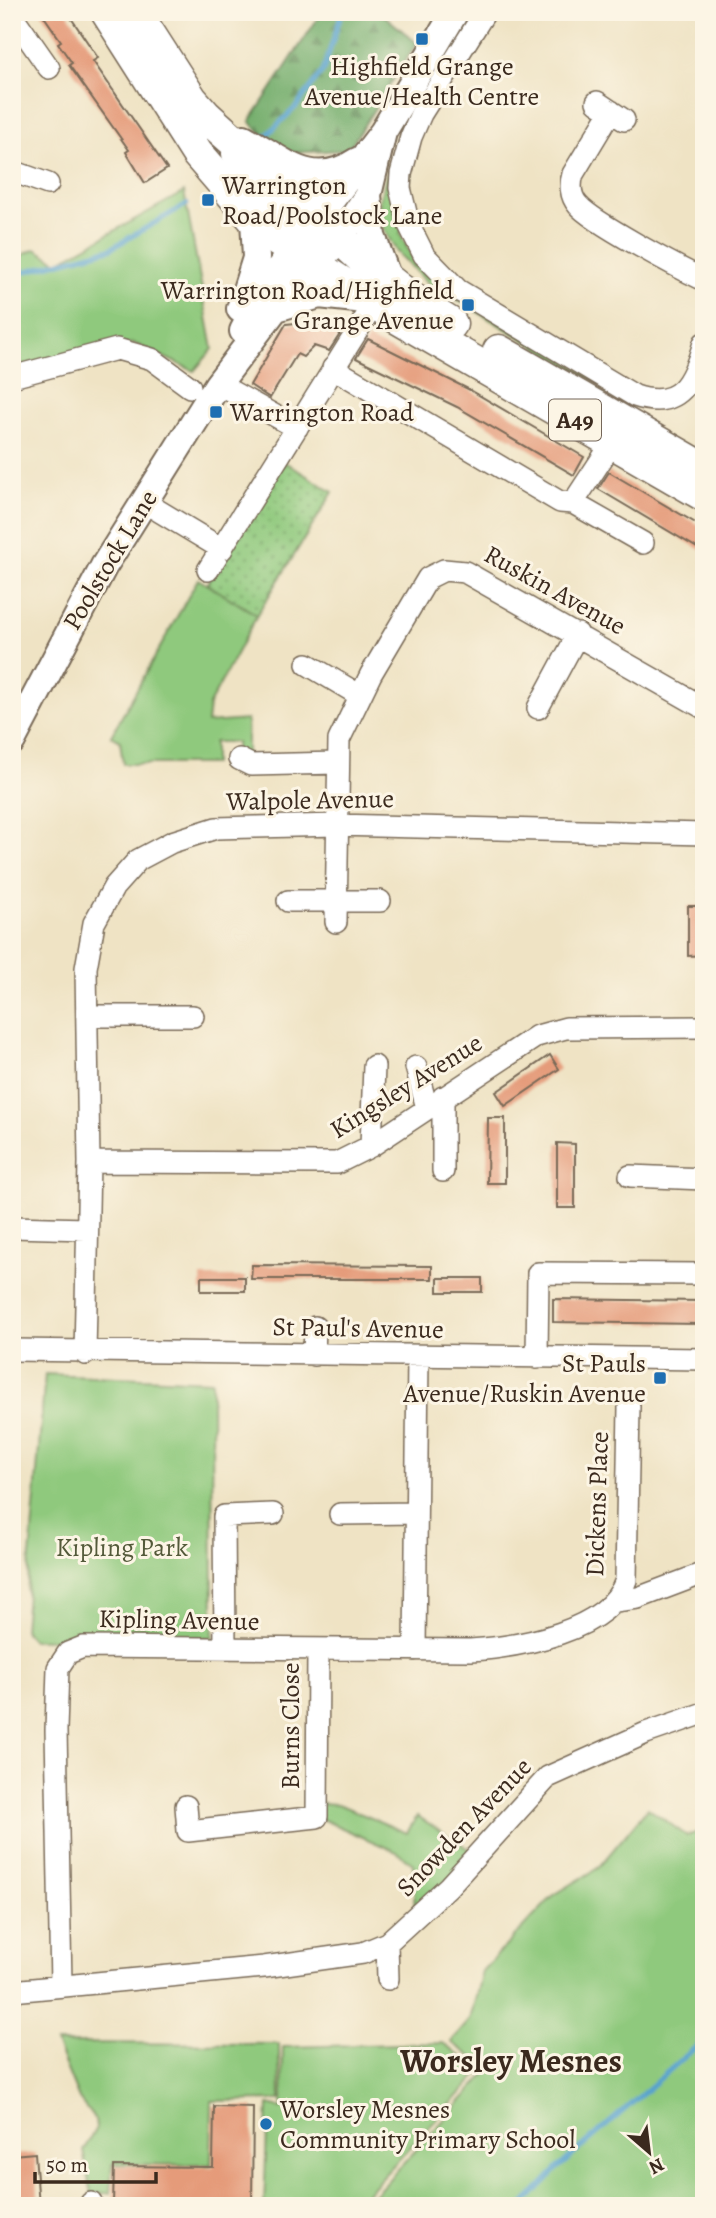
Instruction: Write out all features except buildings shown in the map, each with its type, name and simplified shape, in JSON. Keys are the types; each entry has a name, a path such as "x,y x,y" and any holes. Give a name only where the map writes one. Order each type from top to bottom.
{"highway":[{"name":"A49","path":"107,12 197,153 254,219 308,241 339,239 378,296 443,319 704,469"},
{"name":"A49","path":"135,12 191,99 308,241 378,296 613,442 704,495"}],"main road":[{"path":"308,241 383,132 455,12"},
{"path":"206,116 312,174 336,174 364,157"},
{"path":"339,239 368,195 383,132"},
{"path":"275,309 319,295 378,296 368,195"},
{"path":"224,375 237,317 256,258 254,219"},
{"name":"Poolstock Lane","path":"16,726 104,566 224,375 275,309 308,241"},
{"name":"Poolstock Lane","path":"224,375 245,324 308,241"}],"street":[{"path":"485,12 421,114 403,163 400,188 405,211 424,256 458,290 635,396 647,400 666,400 679,393 693,375 704,343"},
{"path":"12,15 49,68"},
{"path":"611,111 573,174 571,184 575,201 598,219 704,280"},
{"path":"12,171 48,184"},
{"path":"208,570 378,296"},
{"path":"12,377 117,349 152,359 190,387"},
{"path":"332,368 559,502 573,503 643,543"},
{"path":"224,375 297,428"},
{"path":"573,503 613,442"},
{"path":"144,502 222,550"},
{"name":"Ruskin Avenue","path":"336,912 339,740 359,695 428,578 444,570 465,572 704,708"},
{"path":"538,708 578,634"},
{"path":"307,664 359,695"},
{"path":"239,760 251,765 337,763"},
{"name":"Walpole Avenue","path":"85,1354 89,1162 86,968 94,923 114,887 138,860 172,842 216,828 336,825 704,834"},
{"path":"288,901 336,912 380,901"},
{"path":"87,1016 193,1016"},
{"name":"Kingsley Avenue","path":"89,1162 337,1163 370,1146 537,1036 566,1028 704,1027"},
{"path":"370,1146 374,1066"},
{"path":"416,1067 435,1103 443,1171"},
{"path":"630,1176 704,1179"},
{"path":"12,1227 86,1229"},
{"path":"537,1358 538,1273 704,1274"},
{"path":"314,1355 315,1327"},
{"name":"St Paul's Avenue","path":"12,1350 85,1354 704,1359"},
{"path":"415,1650 418,1356"},
{"name":"Dickens Place","path":"415,1650 470,1650 522,1643 592,1620 615,1601 626,1580 629,1406"},
{"path":"340,1514 416,1513"},
{"path":"225,1648 224,1516 273,1514"},
{"path":"615,1601 638,1598 704,1573"},
{"name":"Kipling Avenue","path":"61,1984 56,1730 58,1668 62,1659 83,1647 415,1650"},
{"name":"Burns Close","path":"186,1806 188,1831 317,1817 318,1649"},
{"name":"Snowden Avenue","path":"12,1991 61,1984 334,1959 363,1953 387,1942 448,1887 548,1777 646,1733 704,1713"},
{"path":"387,1942 388,1979"}],"green space":[{"path":"322,12 380,12 417,43 348,150 287,153 258,131 250,121"},
{"path":"473,12 419,107 404,226 400,233 416,266 425,268 636,406 425,281 397,252 384,230 379,201 402,125"},
{"path":"184,192 213,349 194,371 133,343 12,371 12,260 35,249 58,262"},
{"path":"283,461 333,492 257,615 207,584"},
{"path":"198,579 257,615 209,705 207,723 247,720 247,764 236,764 236,742 214,742 214,764 123,764 120,741 111,736"},
{"name":"Kipling Park","path":"45,1374 212,1381 213,1637 33,1640 24,1630"},
{"path":"317,1803 338,1804 407,1833 417,1816 477,1854 415,1917 413,1864 397,1852 317,1817"},
{"path":"648,1808 687,1836 704,1830 704,2206 364,2206 490,2070 451,2042 470,2020 482,1971 554,1895 598,1868"},
{"path":"56,2043 279,2044 280,2100 212,2101 211,2165 112,2164 110,2193 91,2194 83,2151 96,2128 95,2120 79,2099"},
{"path":"443,2043 482,2071 355,2206 264,2206 268,2105 282,2108 283,2047"}],"waterway":[{"path":"265,137 296,107 323,71 342,12"},
{"path":"12,275 110,249 187,204"},
{"path":"522,2206 558,2168 704,2040"}],"place":[{"name":"Highfield Grange Avenue/Health Centre","path":"422,39"},
{"name":"Warrington Road/Poolstock Lane","path":"208,200"},
{"name":"Warrington Road/Highfield Grange Avenue","path":"468,305"},
{"name":"Warrington Road","path":"216,412"},
{"name":"St Pauls Avenue/Ruskin Avenue","path":"660,1378"},
{"name":"Worsley Mesnes Community Primary School","path":"266,2124"}],"district":[{"name":"Worsley Mesnes","path":"511,2060"}]}
